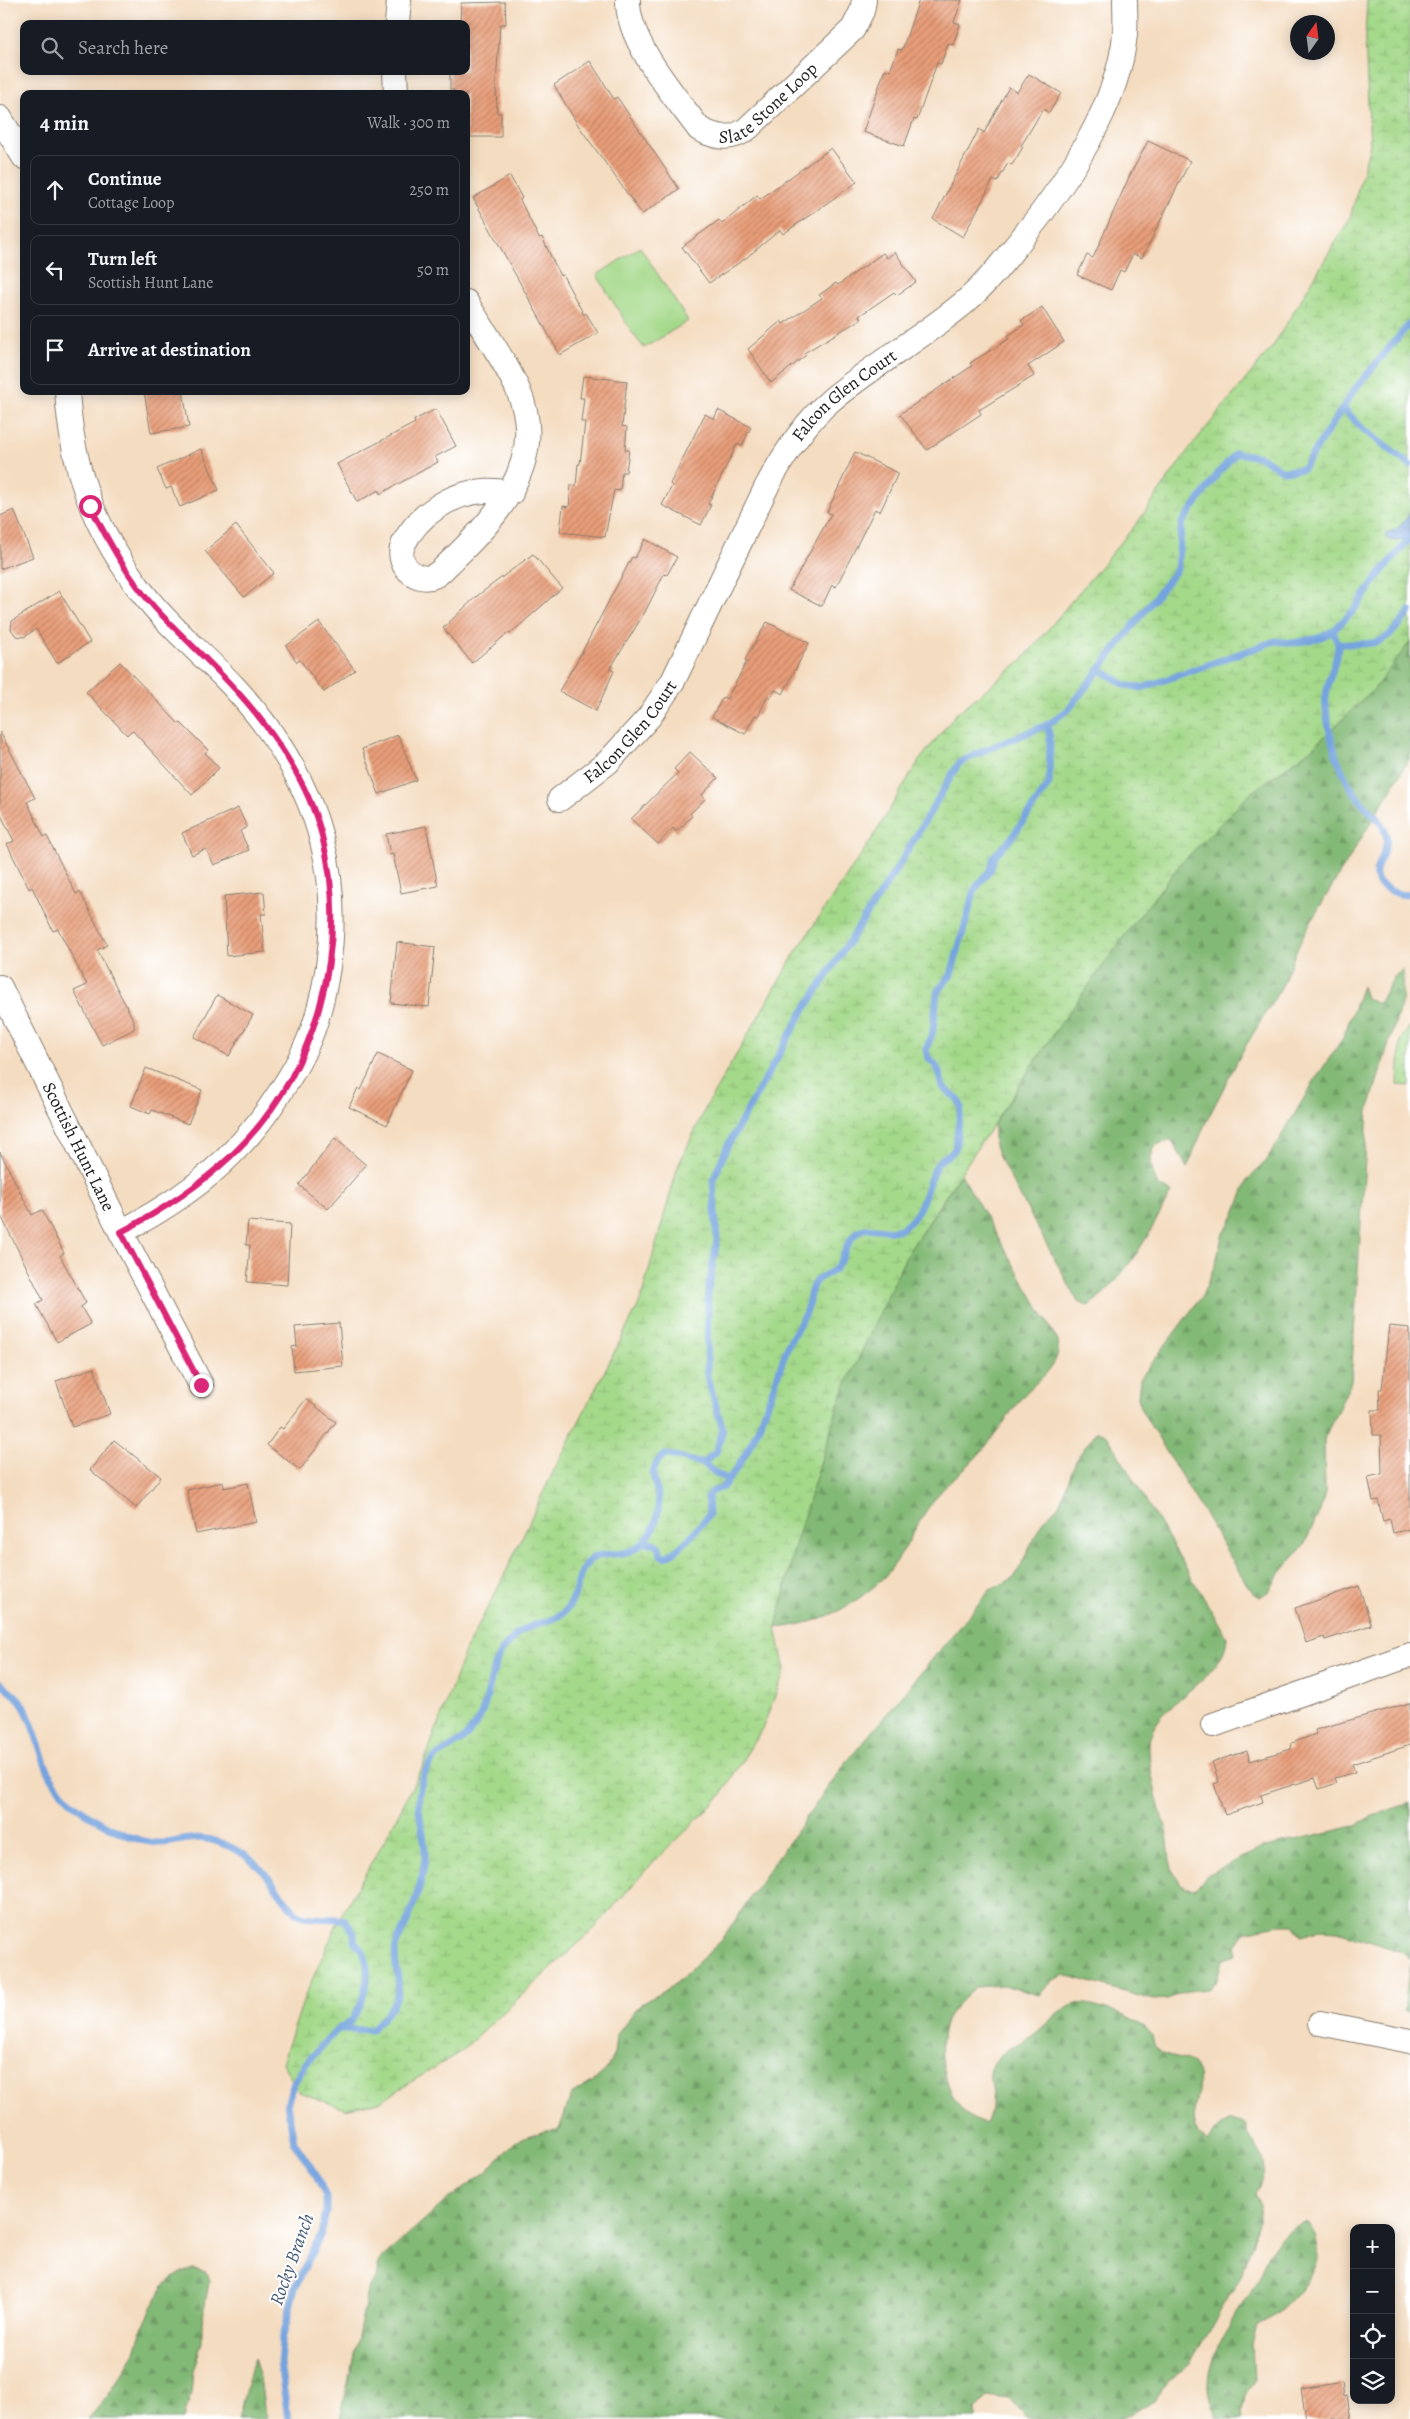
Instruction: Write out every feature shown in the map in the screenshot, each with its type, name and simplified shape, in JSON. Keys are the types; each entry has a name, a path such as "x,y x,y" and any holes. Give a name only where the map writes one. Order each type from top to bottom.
{"street":[{"path":"397,20 399,0"},
{"name":"Slate Stone Loop","path":"628,0 633,30 644,52 699,129 712,136 727,138 741,134 748,128 852,29 862,11 864,0"},
{"name":"Falcon Glen Court","path":"560,799 608,762 649,717 673,681 766,488 782,458 802,431 830,401 927,332 966,301 995,272 1040,215 1081,155 1105,104 1116,74 1125,35 1125,0"},
{"path":"395,75 396,90"},
{"path":"0,118 20,150"},
{"path":"470,309 518,390 526,414 528,438 524,463 511,493 474,539 438,574 428,578 416,576 408,571 401,559 402,549 409,531 422,517 464,494 485,490 511,493"},
{"path":"68,395 70,431 79,473 90,506 108,542 136,584 155,607 234,688 265,725 286,757 313,808 322,834 329,868 333,912 332,946 325,989 313,1031 294,1072 268,1112 232,1155 197,1186 158,1213 121,1232"},
{"name":"Scottish Hunt Lane","path":"0,987 121,1232 201,1385"},
{"path":"1213,1725 1410,1655"},
{"path":"1320,2024 1410,2040"}],"green space":[{"path":"1367,0 1410,0 1410,642 1374,689 1310,750 1252,792 1182,862 1133,924 1054,1033 907,1254 841,1396 795,1545 776,1628 785,1670 763,1727 719,1798 645,1871 594,1929 460,2052 379,2102 345,2109 299,2092 282,2063 305,1996 340,1917 386,1838 422,1768 465,1651 501,1582 550,1478 640,1302 678,1166 706,1107 797,950 871,840 918,762 956,714 1023,659 1138,522 1189,449 1273,346 1350,218 1370,145 1365,39"},
{"path":"640,247 688,321 644,348 631,331 597,275"},
{"path":"1410,642 1410,758 1311,921 1282,986 1242,1052 1205,1124 1187,1168 1172,1140 1156,1145 1153,1150 1151,1165 1158,1186 1171,1192 1146,1238 1125,1270 1101,1296 1088,1306 1078,1302 1000,1159 994,1143 994,1124 1054,1033 1133,924 1182,862 1252,792 1310,750 1374,689"},
{"path":"1403,969 1402,1001 1368,1111 1351,1382 1324,1439 1325,1492 1320,1511 1304,1545 1281,1572 1269,1591 1260,1597 1254,1594 1246,1583 1143,1413 1138,1398 1140,1379 1202,1296 1216,1262 1223,1233 1234,1216 1248,1180 1267,1160 1316,1078 1343,1038 1362,986 1366,998 1379,1003 1394,977"},
{"path":"1410,1026 1410,1086 1398,1085 1400,1041"},
{"path":"961,1174 1058,1341 1056,1359 1046,1374 1019,1401 985,1447 938,1494 894,1565 878,1583 854,1601 831,1614 805,1623 776,1628 795,1545 841,1396 907,1254"},
{"path":"1097,1431 1108,1437 1227,1637 1224,1652 1216,1665 1167,1711 1157,1723 1150,1737 1149,1756 1151,1769 1167,1836 1171,1864 1173,1871 1184,1887 1195,1889 1207,1875 1262,1848 1354,1826 1372,1816 1410,1803 1410,1960 1402,1952 1338,1931 1320,1930 1302,1936 1294,1925 1278,1925 1244,1932 1235,1946 1237,1955 1222,1960 1216,1982 1208,1989 1188,1991 1167,1999 1153,2000 1065,1975 1053,1980 1039,1995 1003,1985 975,1987 954,2009 945,2023 942,2035 942,2061 949,2087 961,2109 972,2118 984,2124 992,2107 990,2073 992,2066 1001,2054 1037,2032 1060,2012 1077,2004 1084,2004 1104,2008 1137,2022 1150,2032 1155,2047 1161,2052 1186,2060 1194,2066 1199,2082 1193,2117 1194,2125 1197,2132 1209,2142 1217,2129 1231,2120 1245,2124 1264,2164 1262,2181 1255,2193 1261,2203 1259,2223 1241,2276 1191,2361 1169,2381 1155,2401 1121,2419 1027,2419 1010,2399 988,2396 976,2411 976,2419 340,2419 369,2286 376,2278 379,2262 448,2199 486,2172 516,2141 545,2131 559,2130 571,2095 592,2082 606,2070 614,2054 616,2036 639,2005 673,1986 722,1940 765,1875 844,1765 990,1590 1014,1578 1044,1520 1059,1505 1077,1458"},
{"path":"1410,1962 1410,2011 1404,2010"},
{"path":"1305,2222 1311,2226 1315,2237 1318,2257 1315,2266 1303,2287 1294,2297 1275,2315 1257,2326 1252,2344 1254,2382 1245,2394 1242,2409 1243,2419 1217,2419 1208,2390 1209,2372 1214,2357 1227,2330 1260,2274 1273,2245 1283,2235"},
{"path":"193,2269 206,2272 209,2282 202,2322 202,2342 193,2371 191,2393 184,2419 88,2419 108,2396 134,2355 142,2329 163,2286 179,2273"},
{"path":"254,2358 260,2379 266,2419 238,2419"}],"water":[{"path":"1410,512 1410,538 1397,541 1385,537 1388,532 1395,530 1401,525"}],"building":[{"path":"919,0 962,0 954,22 960,24 953,45 948,43 941,64 937,63 917,120 914,119 904,146 863,132 885,69 890,71 898,49 902,50"},
{"path":"505,2 506,24 500,24 496,84 497,113 501,113 501,137 470,137 470,90 450,90 450,75 470,75 470,20 460,20 461,3"},
{"path":"590,61 614,99 617,97 679,189 642,214 578,125 554,85"},
{"path":"1029,74 1061,93 1049,113 1043,109 1012,165 1008,163 997,182 993,180 963,237 933,219 979,129 984,133 1009,87 1017,92"},
{"path":"1148,141 1190,161 1142,258 1133,254 1124,272 1120,270 1111,290 1077,275 1087,255 1093,258 1129,177"},
{"path":"831,148 857,182 783,234 780,230 746,258 709,283 682,247 719,220 722,224 757,195 760,199"},
{"path":"510,176 522,198 520,200 539,238 542,237 560,276 562,274 584,315 586,313 598,333 560,355 473,198"},
{"path":"895,252 916,282 897,295 894,292 859,316 861,319 804,353 806,355 771,383 748,349 781,321 783,324 822,298 819,295 836,283 838,285 883,253 887,258"},
{"path":"1042,307 1064,342 1028,366 1034,376 979,410 981,414 927,450 900,414 972,366 970,363 1009,339 1007,336 1024,325 1021,321"},
{"path":"583,376 627,381 622,426 627,427 625,450 629,450 626,472 622,472 620,491 614,490 605,537 560,532 563,506 569,507 571,485 576,486 578,464 580,464 585,422 581,422 584,398 580,398"},
{"path":"145,395 184,395 189,427 151,433"},
{"path":"436,409 456,446 435,457 438,462 380,494 379,490 357,502 337,464 415,423 414,420"},
{"path":"718,410 751,427 742,446 737,444 708,504 711,505 701,525 662,505 672,486 670,484 705,414 714,419"},
{"path":"201,449 219,490 180,507 171,487 166,489 157,469"},
{"path":"855,452 898,473 880,512 875,509 836,587 832,585 822,606 789,590 831,514 827,512"},
{"path":"14,510 33,557 0,569 0,516"},
{"path":"236,525 274,573 244,597 205,551"},
{"path":"645,539 677,557 667,575 664,574 645,612 610,669 614,671 596,711 559,691 581,654 632,557 635,558"},
{"path":"533,554 562,588 510,634 508,633 472,663 443,628 477,596"},
{"path":"59,591 90,642 57,663 36,629 24,637 16,636 11,629 12,621"},
{"path":"319,622 355,670 324,692 300,660 297,662 286,646"},
{"path":"767,622 809,643 783,694 775,690 771,698 768,696 758,716 755,715 745,734 712,717 723,697 727,699 747,661 745,660"},
{"path":"120,662 179,724 181,723 208,750 205,753 219,768 192,795 132,730 127,735 86,692"},
{"path":"0,732 35,798 27,802 44,837 47,836 76,894 80,892 107,945 97,950 134,1021 134,1029 102,1045 74,991 87,985 58,929 53,931 32,887 29,889 7,844 14,841 0,813"},
{"path":"398,735 416,780 379,794 362,749"},
{"path":"690,752 718,778 702,795 705,799 690,814 692,816 676,832 673,828 658,844 631,819 678,773 674,769"},
{"path":"238,808 247,827 240,831 249,850 214,865 206,849 192,855 182,833"},
{"path":"426,826 438,886 401,893 393,854 390,855 386,834"},
{"path":"264,892 266,914 261,914 265,952 227,956 224,896"},
{"path":"397,942 435,947 429,1007 391,1003"},
{"path":"217,995 253,1015 229,1056 194,1037"},
{"path":"378,1054 412,1070 387,1125 349,1107 358,1088 361,1090"},
{"path":"146,1068 202,1090 188,1124 152,1110 150,1114 131,1106"},
{"path":"335,1138 366,1165 328,1209 299,1185"},
{"path":"0,1152 32,1215 42,1210 64,1253 60,1256 86,1303 81,1307 91,1324 57,1342 36,1304 43,1300 0,1214"},
{"path":"248,1221 290,1224 287,1285 247,1282 250,1245 246,1245"},
{"path":"339,1323 343,1366 294,1371 292,1347 297,1346 295,1327"},
{"path":"1389,1326 1410,1328 1410,1529 1393,1533 1390,1519 1383,1521 1378,1500 1373,1501 1368,1477 1382,1474 1381,1435 1373,1435 1372,1410 1380,1410 1379,1389 1382,1389"},
{"path":"94,1368 110,1414 72,1427 56,1381"},
{"path":"306,1399 336,1422 300,1470 267,1445 280,1427 283,1429"},
{"path":"114,1440 161,1477 136,1508 90,1470"},
{"path":"223,1482 224,1488 248,1483 256,1522 196,1534 187,1490"},
{"path":"1359,1586 1371,1625 1325,1640 1324,1637 1306,1643 1295,1608"},
{"path":"1410,1703 1410,1745 1352,1764 1355,1772 1335,1778 1337,1783 1319,1789 1315,1778 1261,1795 1263,1802 1225,1815 1214,1784 1219,1782 1212,1762 1247,1751 1250,1761 1291,1749 1292,1743 1316,1734 1315,1730"},
{"path":"1342,2382 1344,2397 1347,2396 1351,2419 1306,2419 1301,2389"}],"waterway":[{"path":"338,2029 371,2030 384,2017 397,1996 396,1945 415,1900 424,1865 425,1847 419,1806 420,1789 424,1775 434,1759 462,1740 477,1723 482,1713 493,1671 501,1652 521,1631 555,1618 566,1610 573,1598 582,1571 590,1560 601,1555 628,1552 643,1543 654,1526 658,1512 658,1498 653,1472 660,1459 665,1455 670,1455 703,1463 716,1452 723,1429 707,1377 708,1292 717,1240 713,1180 727,1147 801,1015 899,865 959,763 983,751 1047,725 1068,710 1177,569 1182,523 1220,471 1236,453 1261,457 1283,471 1303,469 1354,390 1410,323"},
{"path":"1343,408 1363,429 1410,465"},
{"path":"1099,669 1125,685 1142,688 1275,641 1293,643 1319,638 1333,631 1354,610 1380,574 1410,538"},
{"path":"1338,644 1363,644 1380,641 1394,631 1410,611"},
{"path":"1333,631 1338,645 1326,692 1326,709 1336,756 1351,788 1378,819 1386,834 1387,842 1378,865 1376,878 1380,884 1389,890 1410,894"},
{"path":"703,1463 718,1475 729,1479 756,1432 770,1399 787,1348 805,1315 815,1282 836,1268 849,1242 856,1233 872,1228 889,1231 900,1229 912,1220 921,1204 938,1163 955,1149 961,1107 959,1101 943,1087 939,1072 935,1064 928,1058 926,1050 933,1031 937,994 951,975 975,889 991,869 994,856 1010,840 1049,784 1050,737 1047,725"},
{"path":"644,1543 655,1543 659,1547 661,1555 665,1557 678,1549 709,1514 708,1497 711,1492 723,1487 729,1479"},
{"name":"Rocky Branch","path":"0,1683 22,1703 30,1718 48,1771 65,1795 79,1808 119,1832 141,1840 169,1843 196,1838 231,1847 258,1866 296,1913 314,1918 345,1920 354,1933 354,1941 363,1951 367,1964 367,1981 361,2004 351,2021 338,2029 305,2064 293,2085 287,2104 294,2142 316,2175 326,2197 326,2212 321,2234 295,2287 282,2341 280,2363 288,2419"}],"route":[{"path":"90,506 108,542 136,584 155,607 234,688 265,725 286,757 313,808 322,834 329,868 333,912 332,946 325,989 313,1031 294,1072 263,1119 232,1155 197,1186 158,1213 121,1232 201,1385"}]}
